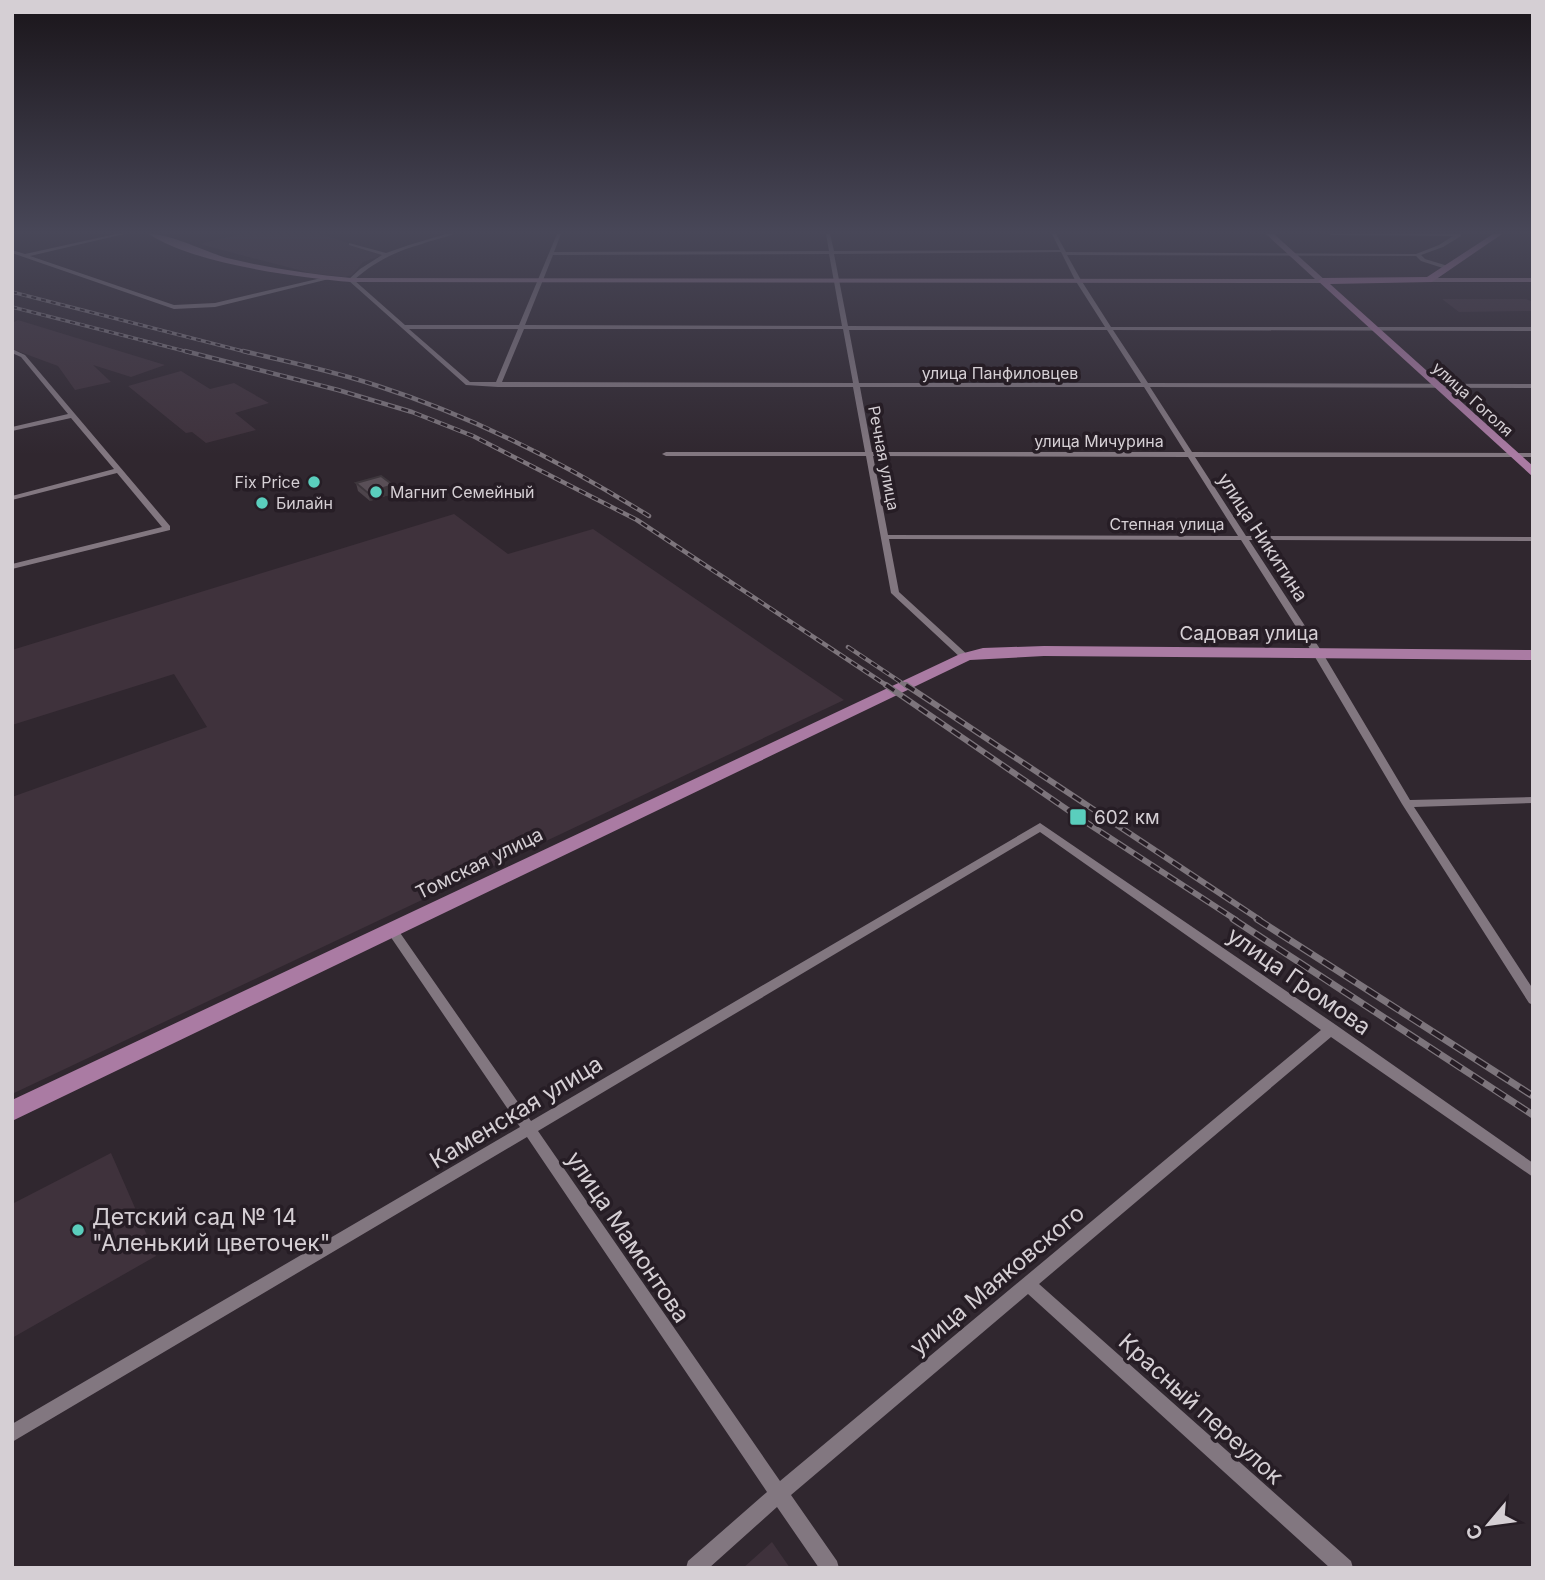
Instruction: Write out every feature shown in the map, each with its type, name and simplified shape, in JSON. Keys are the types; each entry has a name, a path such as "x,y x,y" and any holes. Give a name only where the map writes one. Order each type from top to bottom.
{"main road":[{"name":"улица Гоголя","path":"1350,308 1533,473"},
{"name":"Садовая улица","path":"965,657 983,653 1044,651 1533,655"},
{"name":"Томская улица","path":"12,1111 965,657"}],"street":[{"path":"382,308 402,327 1533,329"},
{"path":"498,385 530,308"},
{"name":"Речная улица","path":"841,308 895,593 965,657"},
{"name":"улица Никитина","path":"1096,308 1317,652 1407,804 1533,1000"},
{"name":"улица Панфиловцев","path":"402,327 468,384 856,387 1533,386"},
{"path":"12,351 23,356 167,528 12,567"},
{"path":"12,429 74,415"},
{"name":"улица Мичурина","path":"666,454 1533,455"},
{"path":"12,498 119,470"},
{"name":"Степная улица","path":"885,537 1533,539"},
{"path":"1407,804 1533,800"},
{"name":"улица Громова","path":"1040,827 1533,1171"},
{"name":"Каменская улица","path":"12,1434 1040,827"},
{"name":"улица Мамонтова","path":"392,930 777,1495 830,1568"},
{"name":"улица Маяковского","path":"695,1568 777,1495 1331,1029"},
{"name":"Красный переулок","path":"1028,1284 1344,1568"}],"shaded area":[{"path":"1453,308 1533,308 1533,311 1459,312"},
{"path":"18,320 165,365 131,377 93,365 111,382 75,390 58,366 12,349 12,323"},
{"path":"181,371 210,389 234,383 269,403 235,413 256,430 206,443 192,432 186,433 128,386"},
{"path":"454,514 508,554 593,529 844,700 12,1094 12,797 207,727 174,674 12,725 12,650"},
{"name":"Детский сад № 14 \"Аленький цветочек\"","path":"111,1153 156,1256 12,1338 12,1204"},
{"path":"772,1542 790,1568 743,1568"}],"building":[{"path":"381,476 393,485 368,493 356,483"}],"railway":[{"path":"15,308 192,353"},
{"path":"73,308 250,353"},
{"path":"185,351 338,390 412,412 473,436 637,520 886,685"},
{"path":"243,351 328,371 449,412 551,460 649,516"},
{"path":"848,647 908,687"},
{"path":"886,685 1078,817 1236,920"},
{"path":"906,685 1260,920"},
{"path":"1233,919 1533,1115"},
{"path":"1257,919 1533,1096"}],"place":[{"name":"Fix Price","path":"314,482"},
{"name":"Магнит Семейный","path":"376,492"},
{"name":"Билайн","path":"262,503"},
{"name":"602 км","path":"1078,817"},
{"name":"Детский сад № 14 \"Аленький цветочек\"","path":"78,1230"}]}
